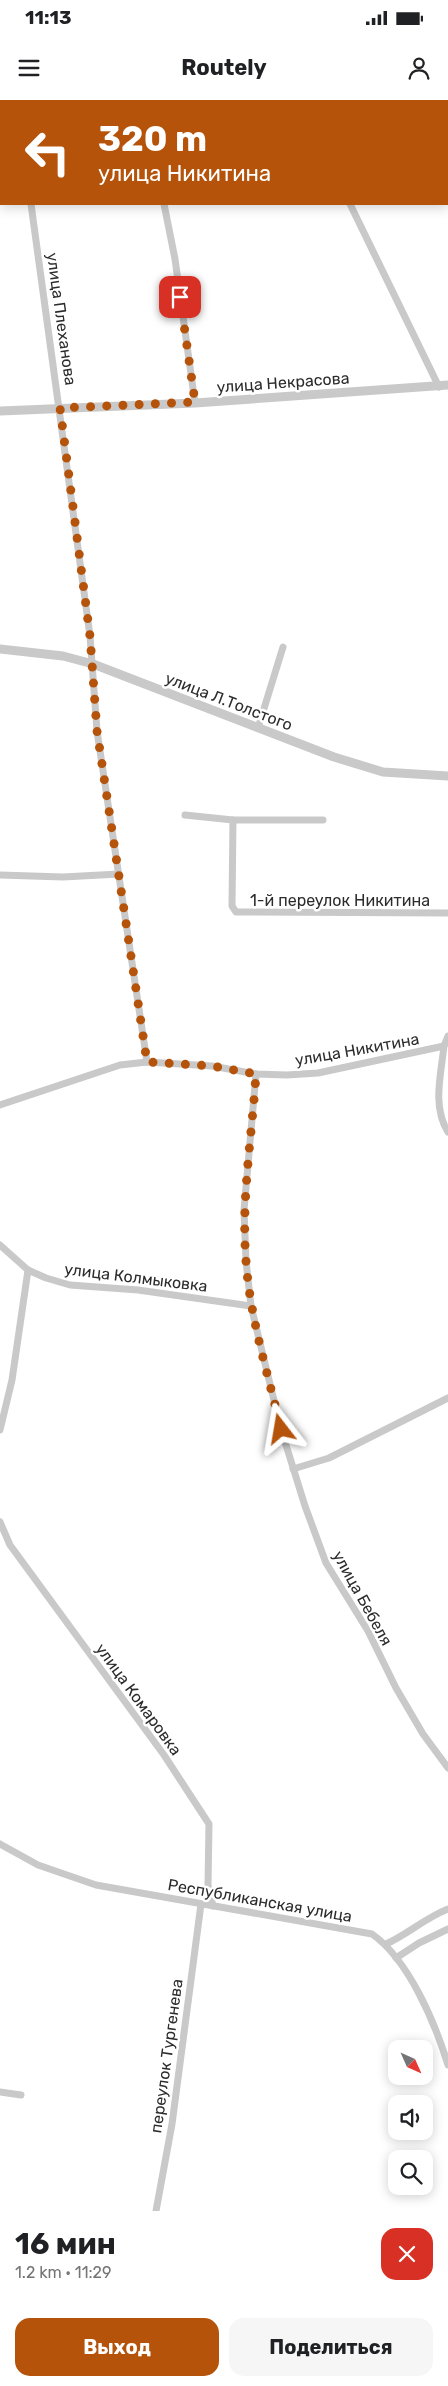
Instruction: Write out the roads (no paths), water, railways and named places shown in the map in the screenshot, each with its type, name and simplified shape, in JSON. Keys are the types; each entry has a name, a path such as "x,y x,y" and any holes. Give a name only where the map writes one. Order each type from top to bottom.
{"street":[{"name":"улица Плеханова","path":"31,205 93,664 97,731 147,1062"},
{"path":"164,205 175,259 195,402"},
{"path":"351,205 444,386"},
{"name":"улица Некрасова","path":"0,411 195,402 444,386"},
{"path":"258,728 283,647"},
{"name":"улица Л.Толстого","path":"0,649 63,656 93,664 334,757 383,772 448,776"},
{"path":"185,815 232,820 323,820"},
{"name":"1-й переулок Никитина","path":"232,820 232,906 236,912 448,913"},
{"path":"0,875 63,877 119,874"},
{"name":"улица Никитина","path":"0,1105 93,1072 120,1065 147,1062 212,1066 256,1074 318,1073 444,1046 448,1036"},
{"path":"444,1046 439,1114 448,1132"},
{"name":"улица Бебеля","path":"256,1074 244,1210 246,1261 251,1306 293,1469 326,1563 368,1631 396,1688 423,1734 448,1768"},
{"name":"улица Колмыковка","path":"0,1245 28,1270 70,1285 138,1290 251,1306"},
{"path":"0,1430 12,1380 28,1270"},
{"path":"293,1469 329,1458 448,1398"},
{"name":"улица Комаровка","path":"0,1522 10,1545 164,1755 208,1824 208,1885 209,1897 213,1906"},
{"name":"Республиканская улица","path":"0,1844 38,1865 65,1876 96,1885 372,1934 386,1944 426,2006 448,2064"},
{"name":"переулок Тургенева","path":"156,2211 172,2124 201,1904"},
{"path":"386,1944 401,1937 433,1915 448,1909"},
{"path":"396,1958 448,1929"},
{"path":"0,2092 21,2095"}]}
